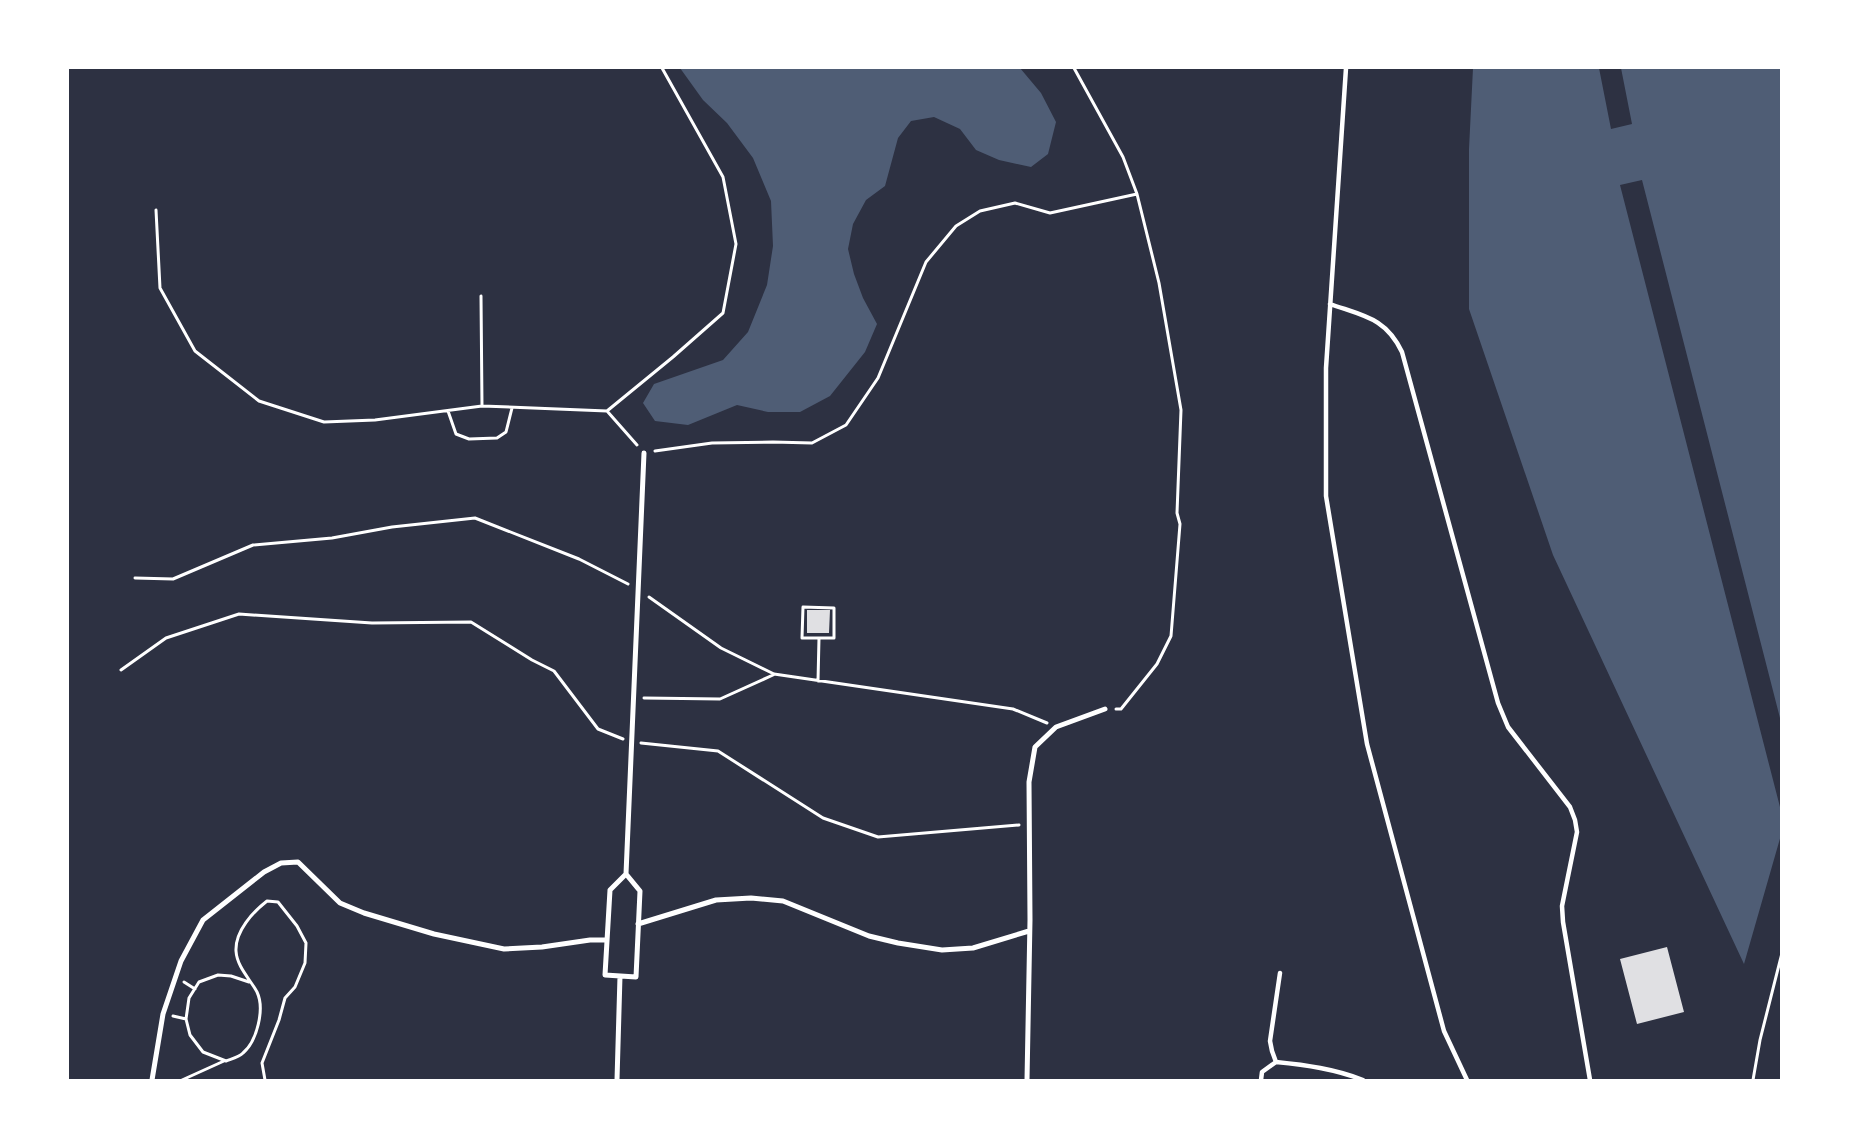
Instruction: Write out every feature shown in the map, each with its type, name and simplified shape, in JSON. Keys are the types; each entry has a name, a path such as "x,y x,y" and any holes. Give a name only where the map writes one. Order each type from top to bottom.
{"street":[{"path":"626,874 610,890 605,975 636,977 640,891 626,874 644,453"},
{"path":"1027,1080 1029,782 1035,747 1056,727 1106,709"},
{"path":"152,1080 163,1014 181,961 203,920 264,872 281,863 298,862 340,903 364,913 434,934 504,949 607,940"},
{"path":"638,924 716,900 751,898 783,901 869,936 942,950 973,948 1029,931"},
{"path":"617,1080 620,976"}],"lane":[{"path":"1346,68 1326,368 1326,496 1367,744 1444,1031 1467,1080"},
{"path":"1330,304 1378,321 1391,333 1402,352 1498,703 1508,727 1570,807 1575,820 1577,832 1562,906 1590,1080"},
{"path":"1276,1062 1270,1041 1280,973"},
{"path":"1261,1080 1262,1072 1276,1062 1302,1064 1343,1072 1364,1080"}],"path":[{"path":"156,210 160,288 195,351 259,401 324,423 375,420 482,406 607,411 723,312 736,244 723,177 662,68"},
{"path":"1074,68 1123,157 1137,194 1159,283 1181,410 1177,513 1180,524 1171,636 1157,664 1121,709 1106,709"},
{"path":"607,411 644,453 712,443 812,443 846,425 878,378 926,262 956,226 980,211 1015,203 1050,213 1137,194"},
{"path":"481,296 482,406"},
{"path":"448,411 456,434 469,439 497,438 506,432 512,408"},
{"path":"135,578 173,579 253,545 332,538 392,527 475,518 579,559 638,589 721,648 774,674 1013,709 1056,727"},
{"path":"803,607 834,608 834,638 819,638 802,638 803,607"},
{"path":"121,670 166,639 239,614 372,622 471,622 554,671 598,729 632,742 718,751 823,818 878,837 1029,824"},
{"path":"818,681 819,638"},
{"path":"633,698 720,699 774,674"},
{"path":"182,1080 243,1054 259,1026 260,1003 256,991 243,971 236,950 242,928 267,900 278,902 297,926 306,943 305,963 295,987 285,998 262,1063 266,1080"},
{"path":"1753,1080 1760,1040 1782,953"},
{"path":"226,1061 203,1052 190,1035 186,1019 189,998 200,982 218,975 231,976 249,982"}],"water":[{"path":"680,68 1020,68 1041,93 1056,122 1048,154 1031,167 999,160 976,150 960,129 934,117 911,121 898,138 885,186 866,200 853,224 848,249 854,274 863,298 877,324 865,352 830,396 800,412 768,412 737,405 688,425 655,421 643,403 654,384 723,360 748,332 767,285 773,246 771,201 753,158 727,123 703,100"},
{"path":"1473,68 1599,68 1611,129 1632,124 1621,68 1781,68 1781,722 1642,180 1620,185 1781,811 1781,835 1744,964 1553,555 1469,309 1469,149"}],"building":[{"path":"807,610 830,610 829,633 807,633"},
{"path":"1667,947 1684,1012 1637,1024 1620,959"}]}
